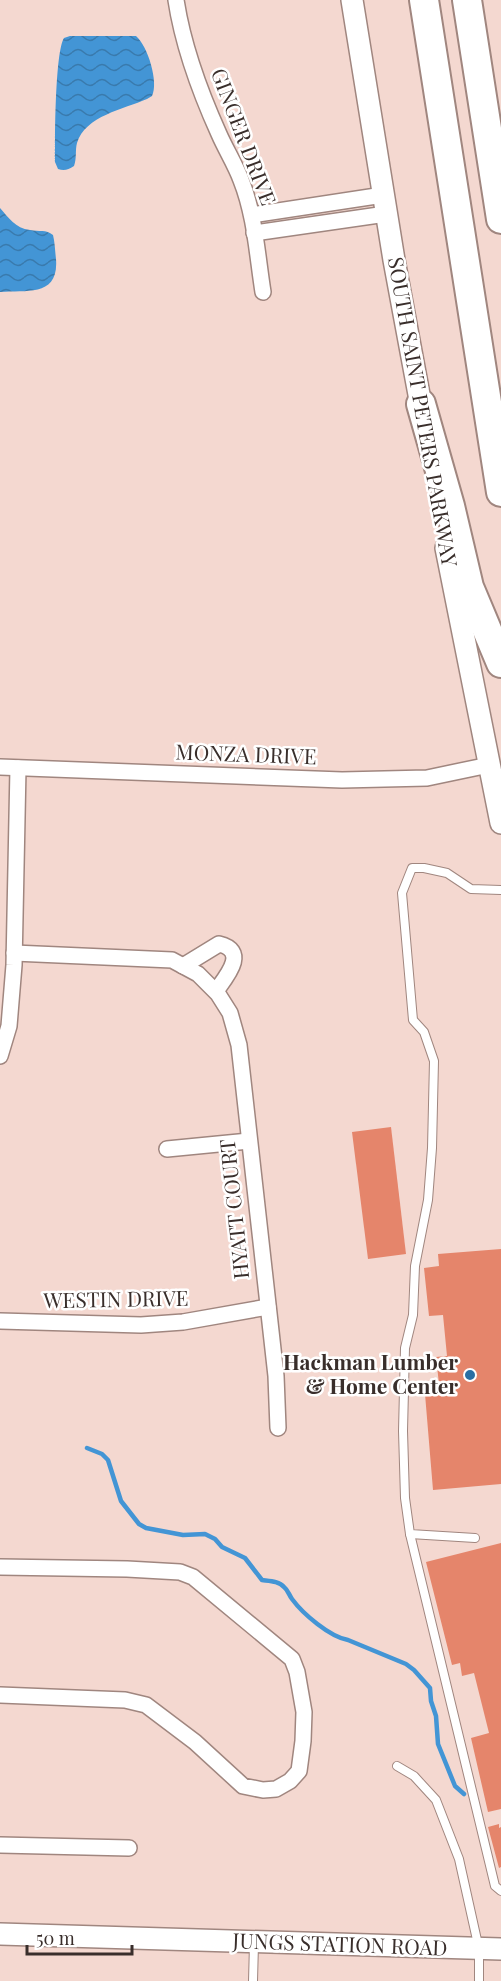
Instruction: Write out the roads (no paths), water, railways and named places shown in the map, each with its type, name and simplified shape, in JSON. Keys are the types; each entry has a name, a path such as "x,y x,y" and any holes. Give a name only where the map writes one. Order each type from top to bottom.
{"highway":[{"path":"424,0 501,492"},
{"path":"467,0 501,219"},
{"path":"421,404 450,506 469,587 501,663"}],"main road":[{"name":"SOUTH SAINT PETERS PARKWAY","path":"352,0 439,510 501,823"},
{"name":"JUNGS STATION ROAD","path":"0,1934 501,1949"}],"street":[{"name":"GINGER DRIVE","path":"176,0 179,22 192,63 219,133 241,180 252,215 263,292"},
{"path":"252,215 385,204"},
{"path":"254,233 385,204"},
{"name":"MONZA DRIVE","path":"0,767 342,780 427,778 489,765"},
{"path":"0,1056 9,1026 14,953 18,768"},
{"path":"183,966 219,944 229,948 234,954 234,964 216,991"},
{"name":"HYATT COURT","path":"14,953 172,960 198,974 216,991 230,1013 238,1046 249,1141 276,1376 278,1428"},
{"path":"167,1149 249,1141"},
{"name":"WESTIN DRIVE","path":"0,1321 141,1325 183,1322 267,1307"},
{"path":"0,1567 180,1572 192,1578 292,1659 297,1672 304,1712 299,1771 290,1781 276,1789 263,1790 243,1786 195,1742 146,1705 125,1700 0,1695"},
{"path":"0,1845 129,1848"}],"lane":[{"path":"501,890 471,889 447,873 412,868 402,893 413,1020 424,1032 434,1061 428,1200 415,1266 413,1315 405,1348 403,1431 405,1498 410,1534 495,1886 501,1891"},
{"path":"410,1534 475,1538"},
{"path":"397,1766 414,1776 436,1800 459,1859 479,1948 479,1981"},
{"path":"253,1981 254,1942"}],"water":[{"path":"70,36 136,36 145,48 151,65 154,90 152,96 147,99 106,115 88,126 77,143 74,166 62,170 58,169 55,162 57,78 61,46 64,38"},
{"path":"0,208 20,227 45,231 53,235 56,271 47,286 30,291 0,292"}],"waterway":[{"path":"87,1448 102,1454 108,1460 121,1501 139,1524 146,1528 183,1535 205,1534 215,1539 222,1547 245,1558 262,1580 282,1585 303,1611 325,1630 406,1664 414,1670 430,1688 436,1716 438,1744 455,1786 464,1794"}],"place":[{"name":"Hackman Lumber & Home Center","path":"470,1375"}]}
